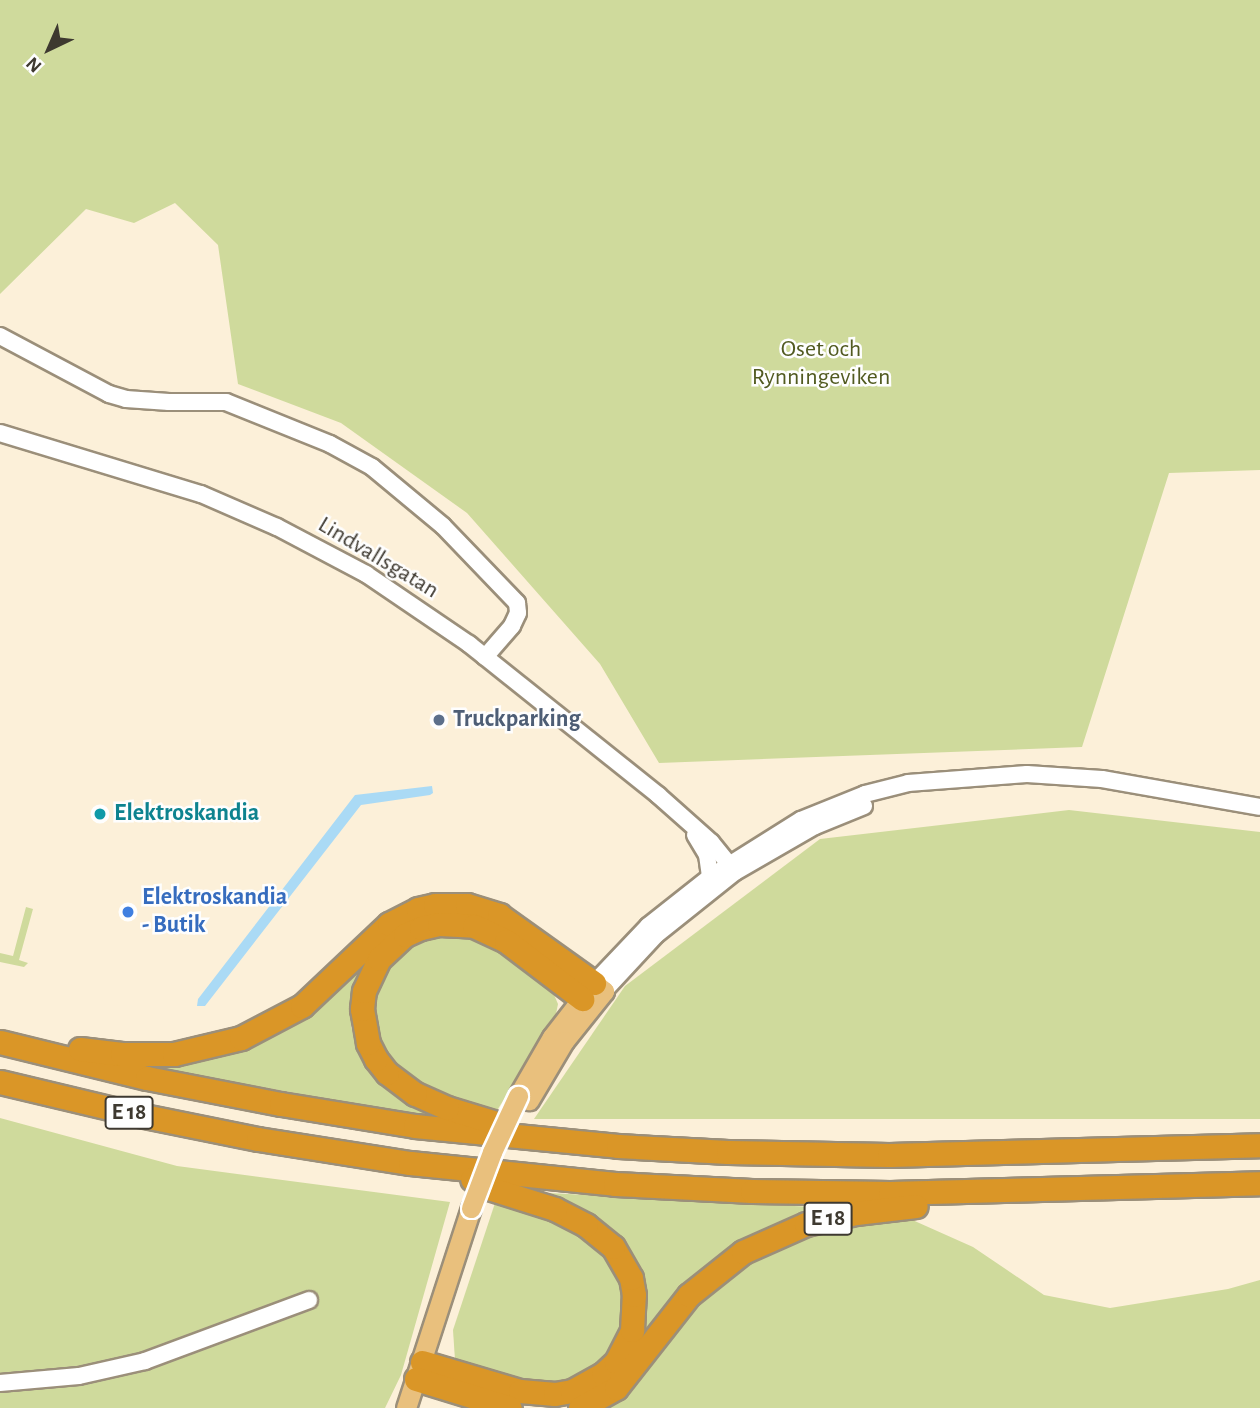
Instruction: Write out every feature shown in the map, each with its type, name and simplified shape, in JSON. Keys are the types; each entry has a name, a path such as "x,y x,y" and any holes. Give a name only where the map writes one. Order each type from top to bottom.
{"highway":[{"name":"E 18","path":"60,1057 72,1048 122,1054 174,1054 241,1038 302,1006 389,924 418,909 435,905 467,905 499,915 592,995"},
{"name":"E 18","path":"512,1135 496,1123 431,1102 387,1073 368,1044 363,1026 364,991 370,974 385,952 405,935 439,923 456,923 474,926 498,936 592,995"},
{"name":"E 18","path":"0,1042 281,1104 415,1126 618,1146 821,1155 1260,1144"},
{"name":"E 18","path":"0,1082 206,1129 458,1169 615,1184 752,1191 890,1193 1260,1183"},
{"name":"E 18","path":"424,1372 520,1391 555,1394 572,1391 603,1374 616,1362 629,1338 635,1313 631,1278 623,1262 600,1235 555,1209 482,1186 458,1169"},
{"name":"E 18","path":"580,1408 602,1398 627,1377 677,1308 715,1272 743,1252 790,1230 839,1216 891,1209 1147,1187"},
{"path":"424,1372 510,1408"}],"main road":[{"path":"410,1407 424,1372 476,1210 501,1156 523,1098 564,1041 592,995"}],"street":[{"path":"0,336 109,394 158,401 226,402 330,444 372,467 443,526 517,603 518,613 512,626 485,657"},
{"name":"Lindvallsgatan","path":"0,433 183,488 277,527 402,596 485,657 682,815 732,868"},
{"path":"592,995 648,926 710,877 815,825 929,783 994,775 1061,776 1102,779 1260,807"},
{"name":"Lindvallsgatan","path":"682,815 707,855 710,877"},
{"path":"592,995 732,868"},
{"path":"0,1383 79,1376 145,1361 309,1300"}],"green space":[{"name":"Oset och Rynningeviken","path":"0,0 1260,0 1260,470 1169,473 1082,747 659,763 600,664 467,513 341,423 238,384 218,245 175,203 134,223 86,209 0,294"},
{"path":"1069,810 1260,832 1260,1119 534,1119 625,986 820,839"},
{"path":"26,907 33,909 19,960 28,963 24,967 0,962 0,953 13,956"},
{"path":"458,934 485,940 508,954 552,990 558,1004 555,1019 496,1112 450,1101 405,1077 378,1045 371,1010 380,978 399,952 428,936"},
{"path":"379,946 353,995 351,1026 357,1049 378,1077 407,1101 441,1119 144,1066 193,1060"},
{"path":"0,1118 177,1166 450,1202 401,1375 385,1408 0,1408"},
{"path":"530,1192 831,1208 764,1231 719,1255 687,1285 627,1364 642,1286"},
{"path":"497,1197 573,1226 604,1248 622,1276 627,1308 621,1339 605,1363 579,1381 529,1385 455,1360 453,1330"},
{"path":"899,1214 973,1247 1044,1295 1110,1308 1228,1289 1260,1280 1260,1408 599,1408 731,1273 798,1239"}],"water":[{"path":"432,786 433,793 430,795 361,805 205,1006 197,1006 198,999 355,795"}],"place":[{"name":"Truckparking","path":"439,720"},
{"name":"Elektroskandia","path":"100,814"},
{"name":"Elektroskandia - Butik","path":"128,912"}]}
